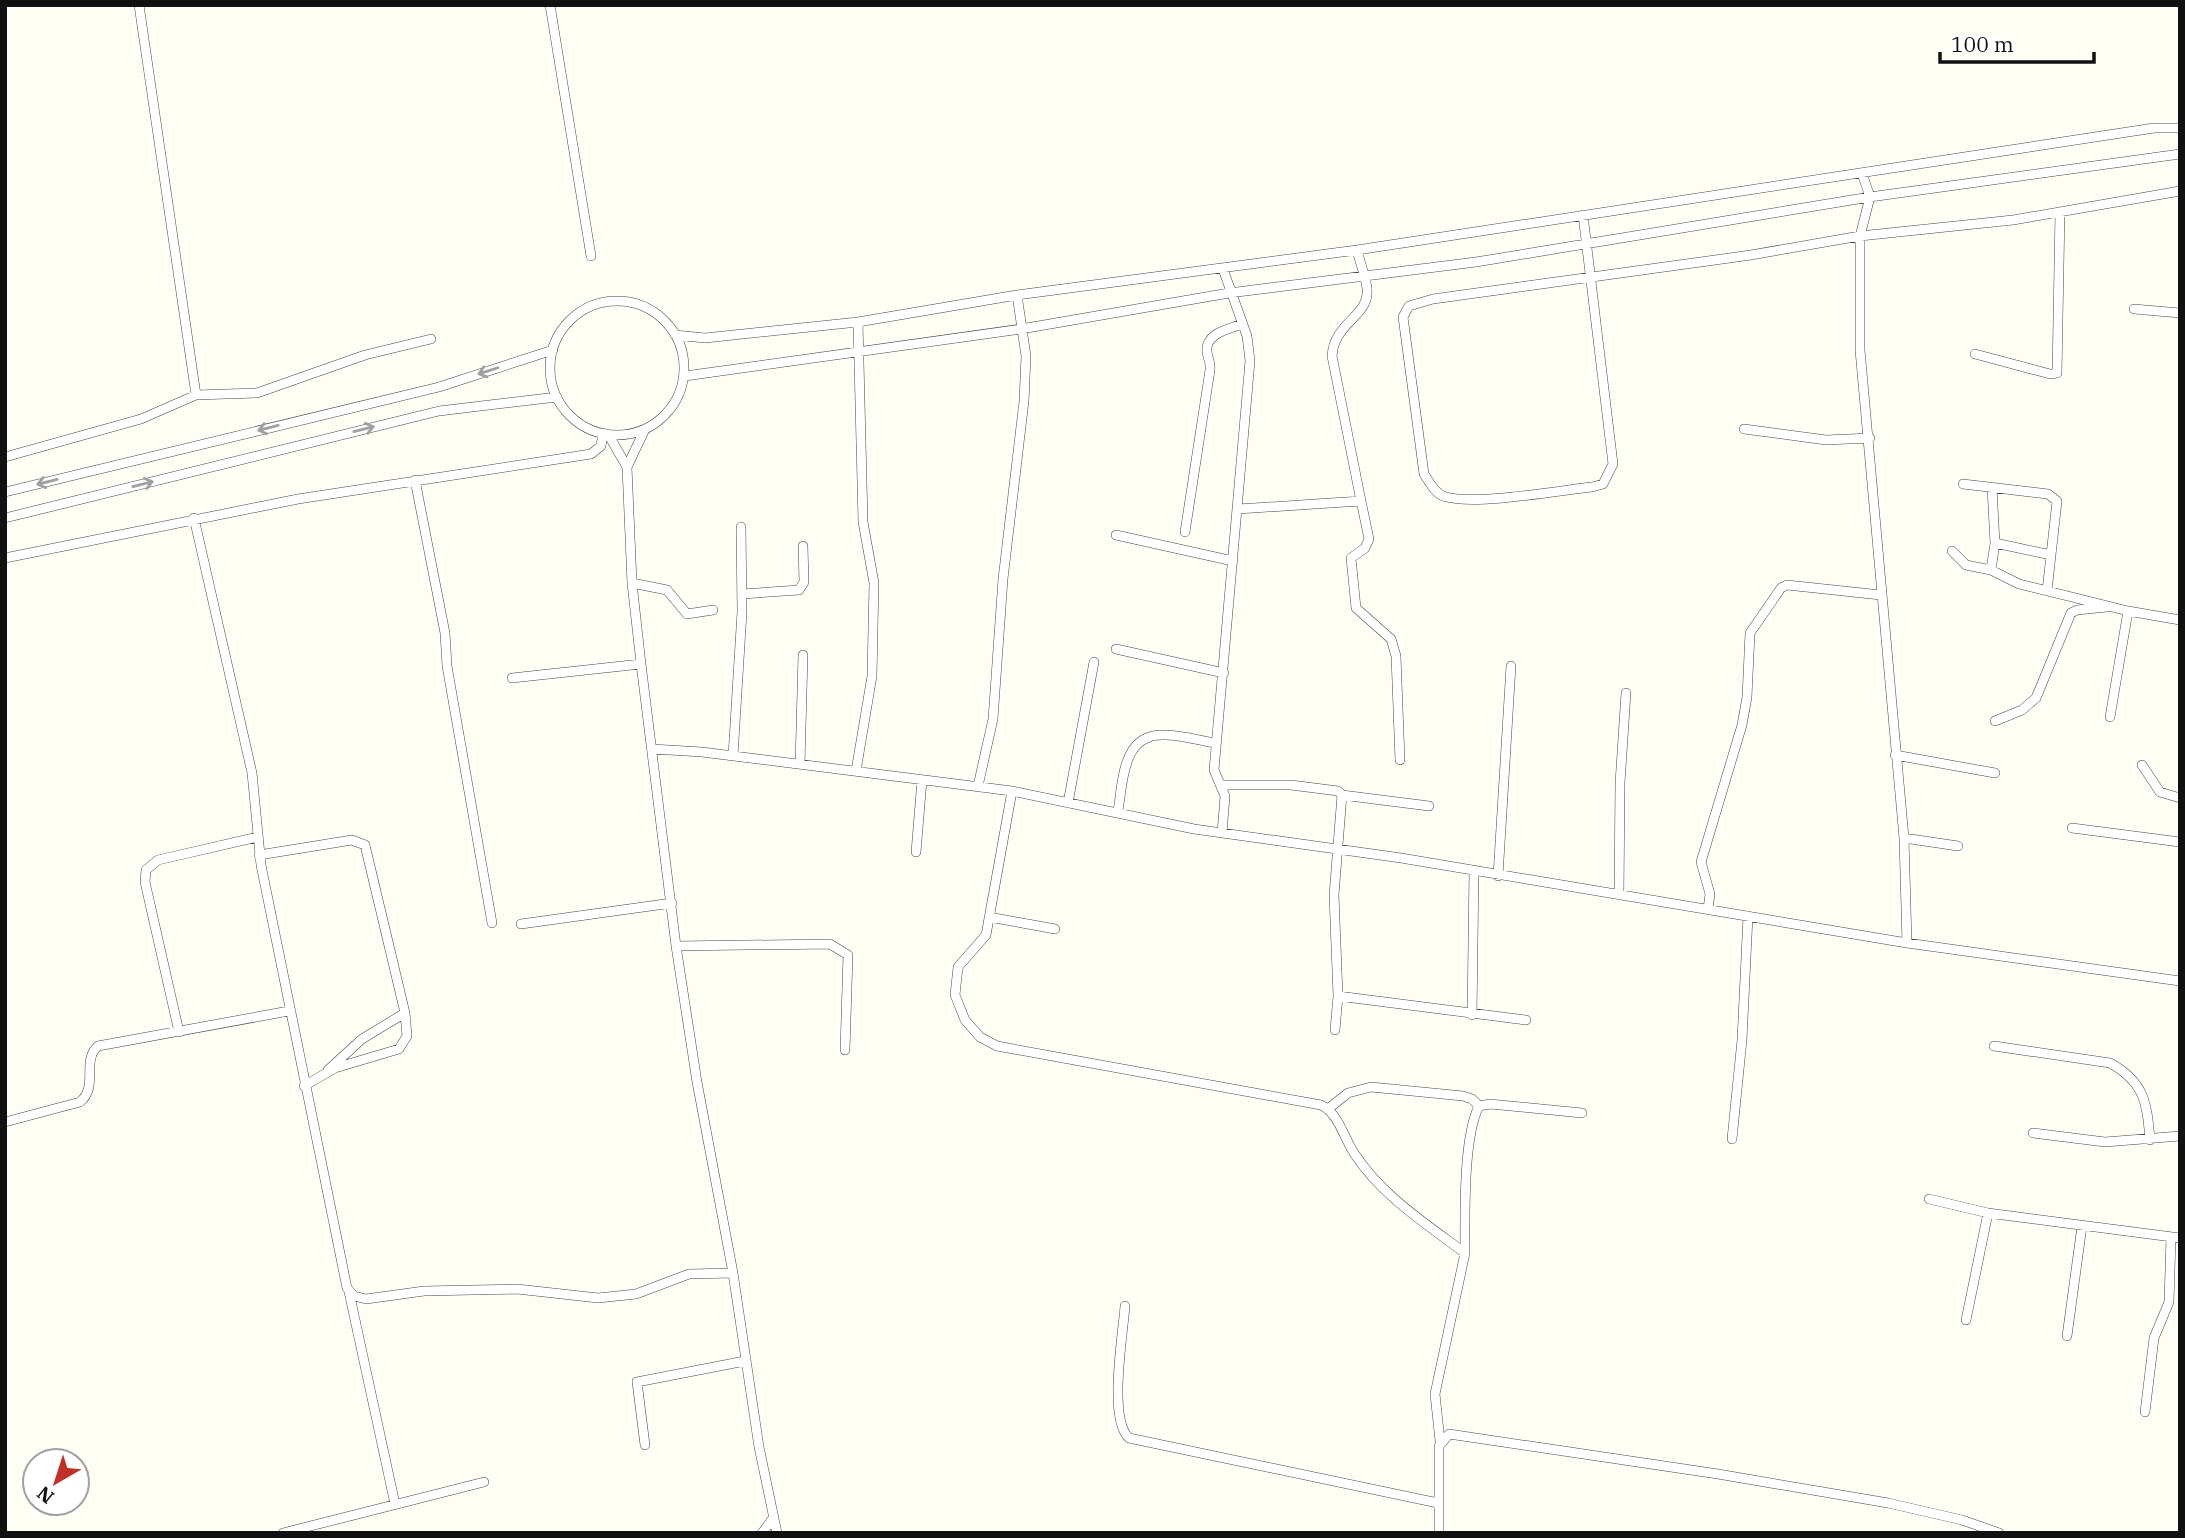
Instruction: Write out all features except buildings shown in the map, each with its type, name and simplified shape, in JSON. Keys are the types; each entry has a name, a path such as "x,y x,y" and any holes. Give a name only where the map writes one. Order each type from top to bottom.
{"street":[{"path":"139,5 196,395"},
{"path":"550,5 592,256"},
{"path":"675,335 705,338 858,322 1017,295 1357,250 2154,128 2180,128"},
{"path":"685,376 1021,329 1230,293 1586,244 1870,197 2180,154"},
{"path":"1862,173 1870,197 1860,236 1860,350 1904,838 1907,943"},
{"path":"1583,215 1591,275 1613,464 1603,484 1471,499 1444,497 1435,491 1424,474 1403,317 1409,306 1433,299 1591,275 1751,256 1860,236 2060,212 2180,191"},
{"path":"1975,354 2050,374 2057,373 2060,212"},
{"path":"1357,250 1367,287 1364,306 1342,326 1332,346 1332,356 1369,539 1365,548 1351,558 1353,601 1361,614 1391,639 1396,656 1400,760"},
{"path":"1222,833 1226,816 1222,785 1214,770 1250,362 1242,324 1223,269"},
{"path":"978,786 993,719 1003,579 1024,401 1026,356 1017,295"},
{"path":"623,302 644,307 662,318 675,335 682,350 685,376 671,408 645,429 627,434 605,434 576,420 557,397 552,382 553,351 566,325 589,308 602,303 623,302"},
{"path":"2134,309 2180,313"},
{"path":"856,771 869,699 874,640 874,583 863,522 858,322"},
{"path":"1185,532 1210,370 1208,346 1210,339 1242,324"},
{"path":"5,457 141,419 196,395 257,393 365,355 431,339"},
{"path":"5,492 439,387 553,351"},
{"path":"5,518 439,411 557,397"},
{"path":"645,429 627,467 632,583 641,664 697,1082 777,1533"},
{"path":"1744,429 1826,440 1870,438"},
{"path":"605,434 627,467"},
{"path":"5,558 194,518 415,480 591,454 601,446 605,434"},
{"path":"415,480 445,634 447,666 492,923"},
{"path":"1964,484 2048,494 2057,501 2047,591"},
{"path":"1992,488 1995,543 1992,570"},
{"path":"1238,509 1361,501"},
{"path":"194,518 252,772 259,855 289,1011 344,1279 395,1504"},
{"path":"733,756 742,594 741,527"},
{"path":"1116,535 1233,561"},
{"path":"1995,543 2052,555"},
{"path":"742,594 799,590 804,582 803,546"},
{"path":"1952,551 1966,565 1992,570 2019,584 2128,611 2180,620"},
{"path":"632,583 667,590 687,614 713,610"},
{"path":"1708,909 1708,886 1700,862 1742,725 1747,697 1748,647 1754,623 1781,588 1787,585 1881,595"},
{"path":"1995,721 2022,710 2036,698 2071,613 2112,607"},
{"path":"2110,717 2128,611"},
{"path":"1116,649 1224,673"},
{"path":"800,764 803,655"},
{"path":"1068,803 1094,662"},
{"path":"512,678 641,664"},
{"path":"1498,876 1511,666"},
{"path":"1619,895 1620,783 1626,693"},
{"path":"1118,811 1128,757 1139,742 1161,734 1216,743"},
{"path":"652,749 733,756 1012,791 1222,833 1474,871 1907,943 2180,981"},
{"path":"1895,755 1995,773"},
{"path":"2142,765 2160,792 2180,798"},
{"path":"916,852 922,780"},
{"path":"1222,785 1291,785 1338,791 1342,795 1429,806"},
{"path":"1012,791 986,934 958,967 955,995 965,1020 988,1043 1328,1109 1349,1093 1371,1087 1463,1096 1479,1106 1490,1104 1583,1114"},
{"path":"1335,1030 1338,996 1336,849 1342,795"},
{"path":"2073,828 2180,842"},
{"path":"179,1032 145,883 146,870 158,860 258,837"},
{"path":"1904,838 1958,846"},
{"path":"259,855 352,840 365,845 405,1013 407,1036 399,1049 325,1073"},
{"path":"1472,1015 1474,871"},
{"path":"521,924 671,903"},
{"path":"1732,1139 1742,1040 1748,916"},
{"path":"989,917 1055,929"},
{"path":"677,946 830,944 841,948 848,955 845,1050"},
{"path":"1338,996 1526,1020"},
{"path":"5,1122 80,1102 91,1087 92,1054 98,1046 289,1011"},
{"path":"304,1086 325,1073 362,1039 405,1013"},
{"path":"1994,1046 2110,1063 2144,1094 2150,1140"},
{"path":"1439,1533 1440,1440 1435,1394 1465,1253 1468,1174 1473,1124 1479,1106"},
{"path":"1328,1109 1354,1154 1382,1186 1401,1205 1465,1253"},
{"path":"2033,1133 2105,1142 2180,1136"},
{"path":"1929,1199 1989,1213 2082,1226 2107,1226 2175,1238 2169,1302 2154,1338 2145,1412"},
{"path":"1966,1320 1989,1213"},
{"path":"2067,1336 2082,1226"},
{"path":"349,1292 366,1299 424,1291 510,1289 598,1298 636,1294 689,1274 733,1273"},
{"path":"1125,1306 1117,1407 1122,1431 1129,1438 1438,1503"},
{"path":"645,1446 637,1382 745,1361"},
{"path":"1440,1440 1454,1434 1718,1474 1888,1503 1962,1520 1999,1533"},
{"path":"283,1533 484,1482"},
{"path":"762,1533 774,1517"},
{"path":"1959,1533 1962,1520"}]}
